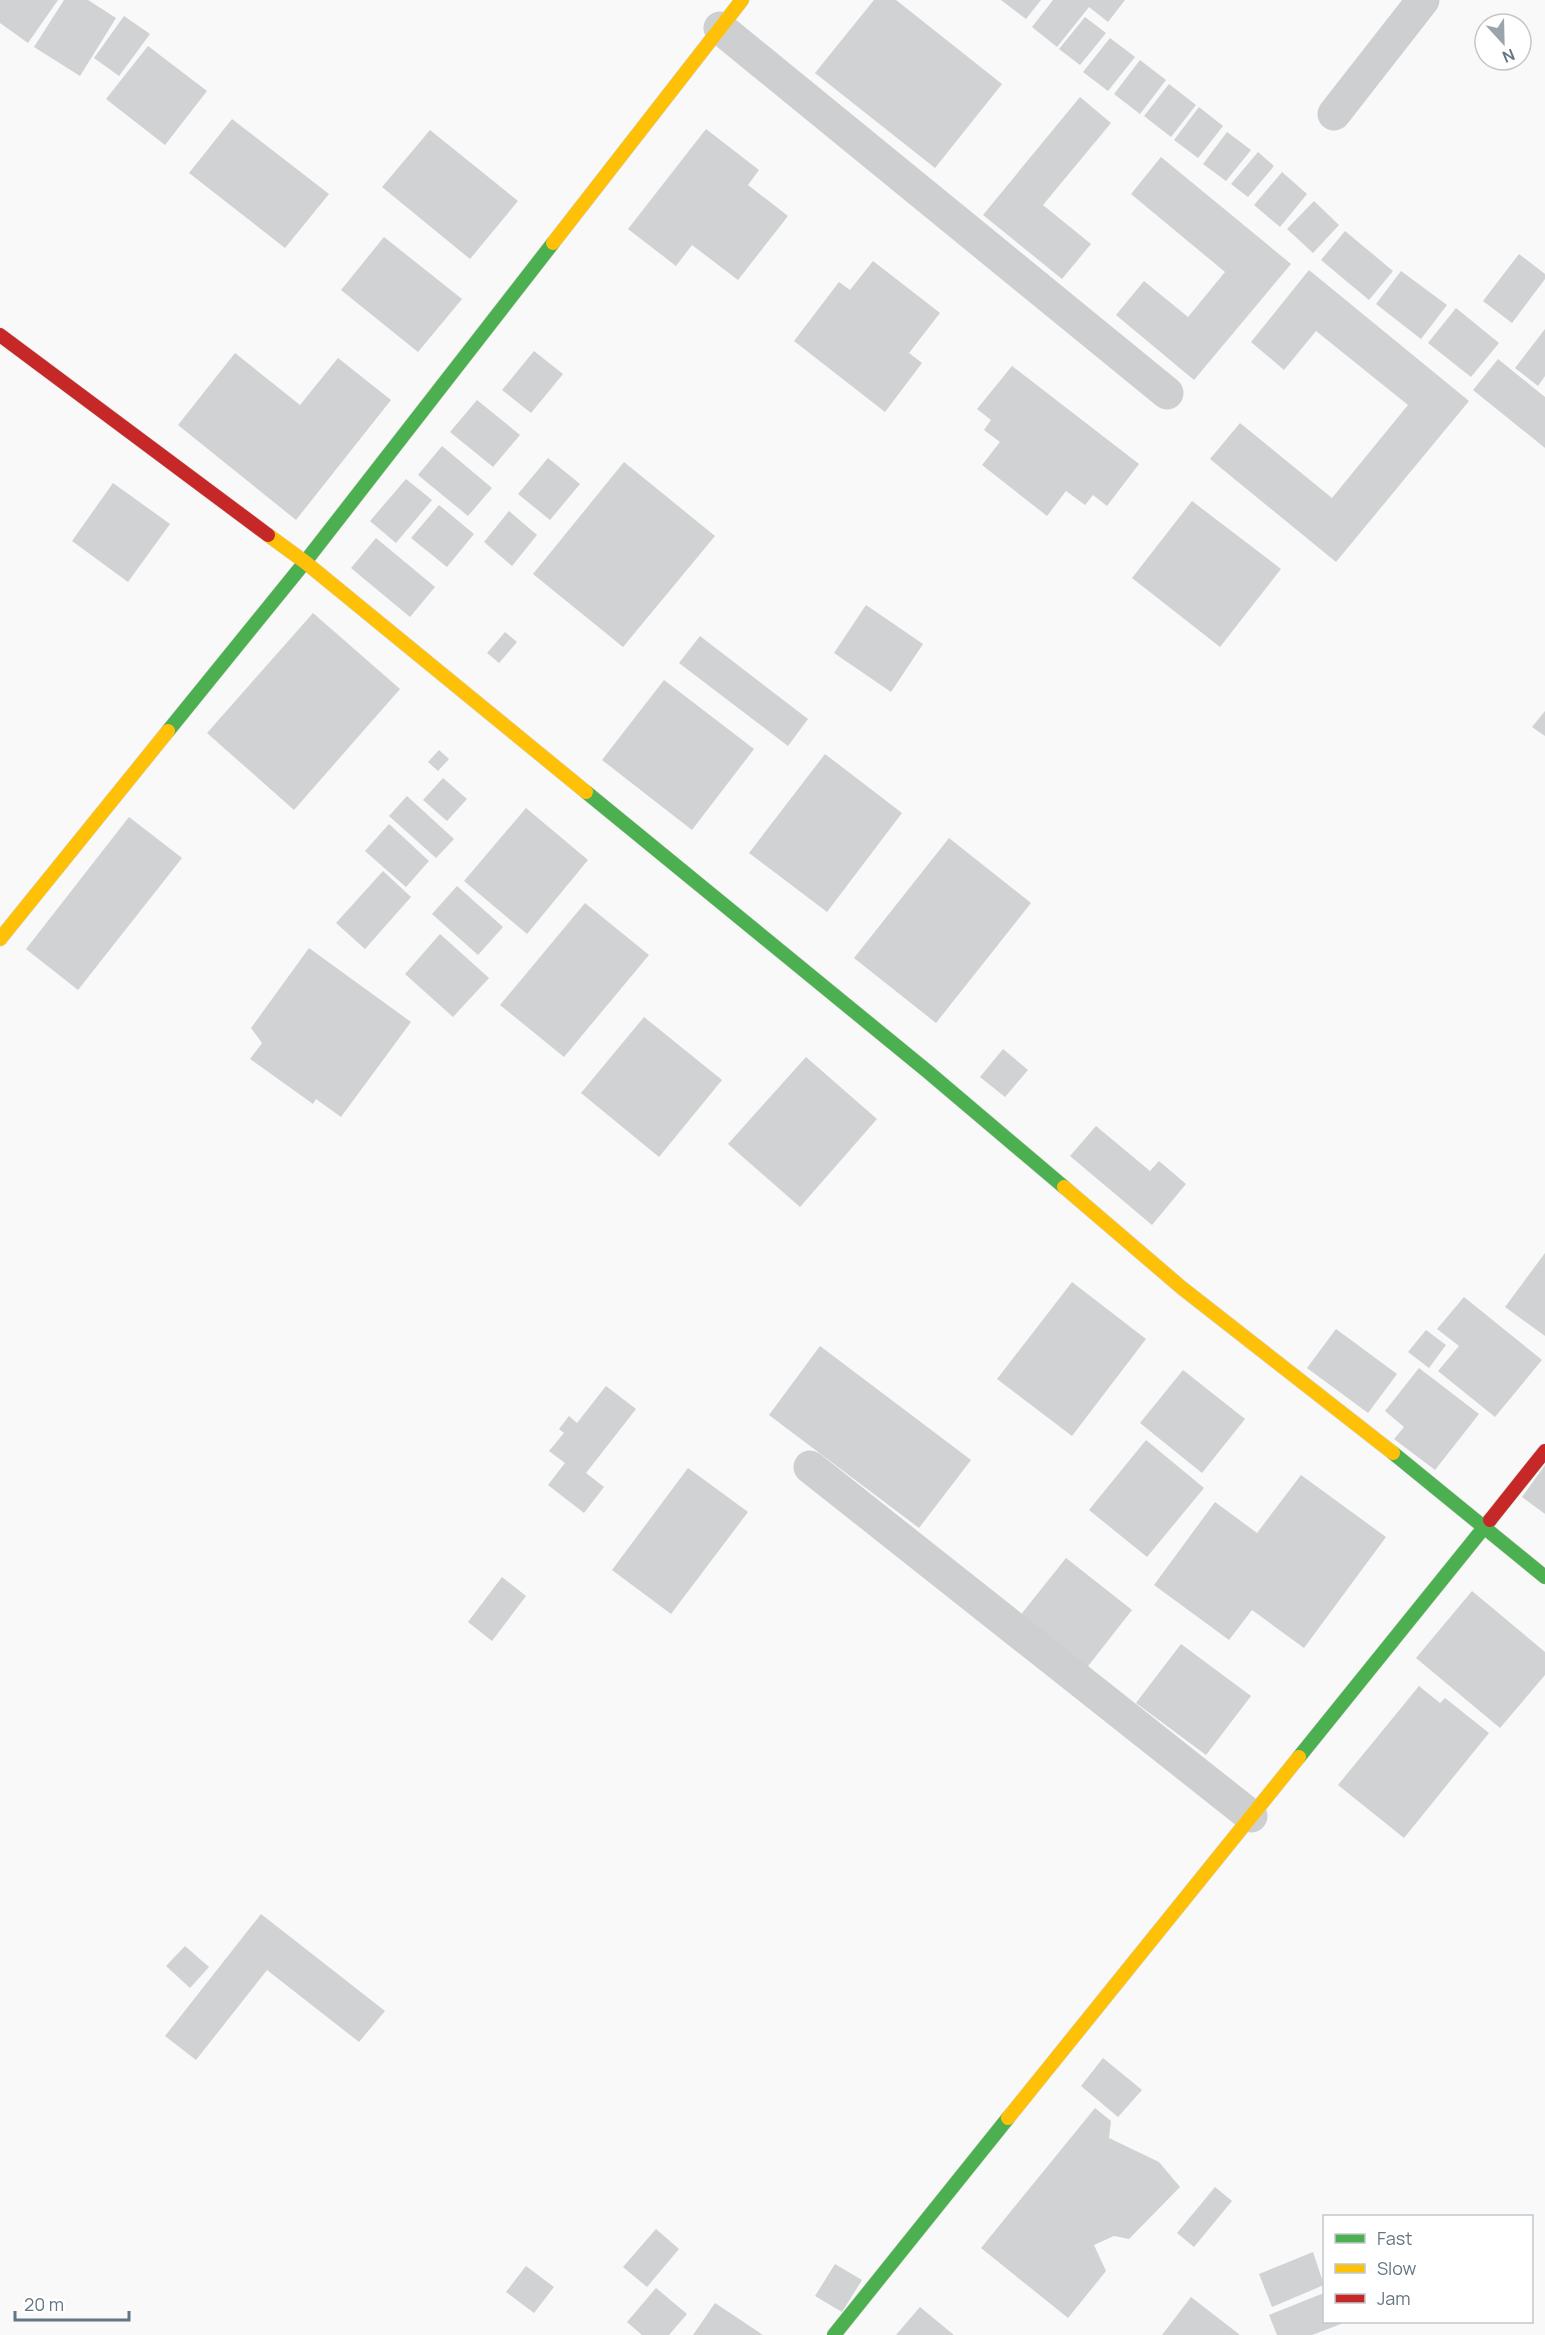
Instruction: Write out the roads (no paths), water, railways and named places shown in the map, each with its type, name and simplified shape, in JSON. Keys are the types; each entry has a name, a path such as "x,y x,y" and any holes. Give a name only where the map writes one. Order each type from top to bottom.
{"street":[{"path":"0,939 305,562 742,0"},
{"path":"1334,114 1423,0"},
{"path":"720,28 1167,393"},
{"path":"0,335 305,562 927,1071 1182,1288 1353,1421 1545,1577"},
{"path":"834,2335 1545,1451"},
{"path":"810,1467 1251,1816"}]}
